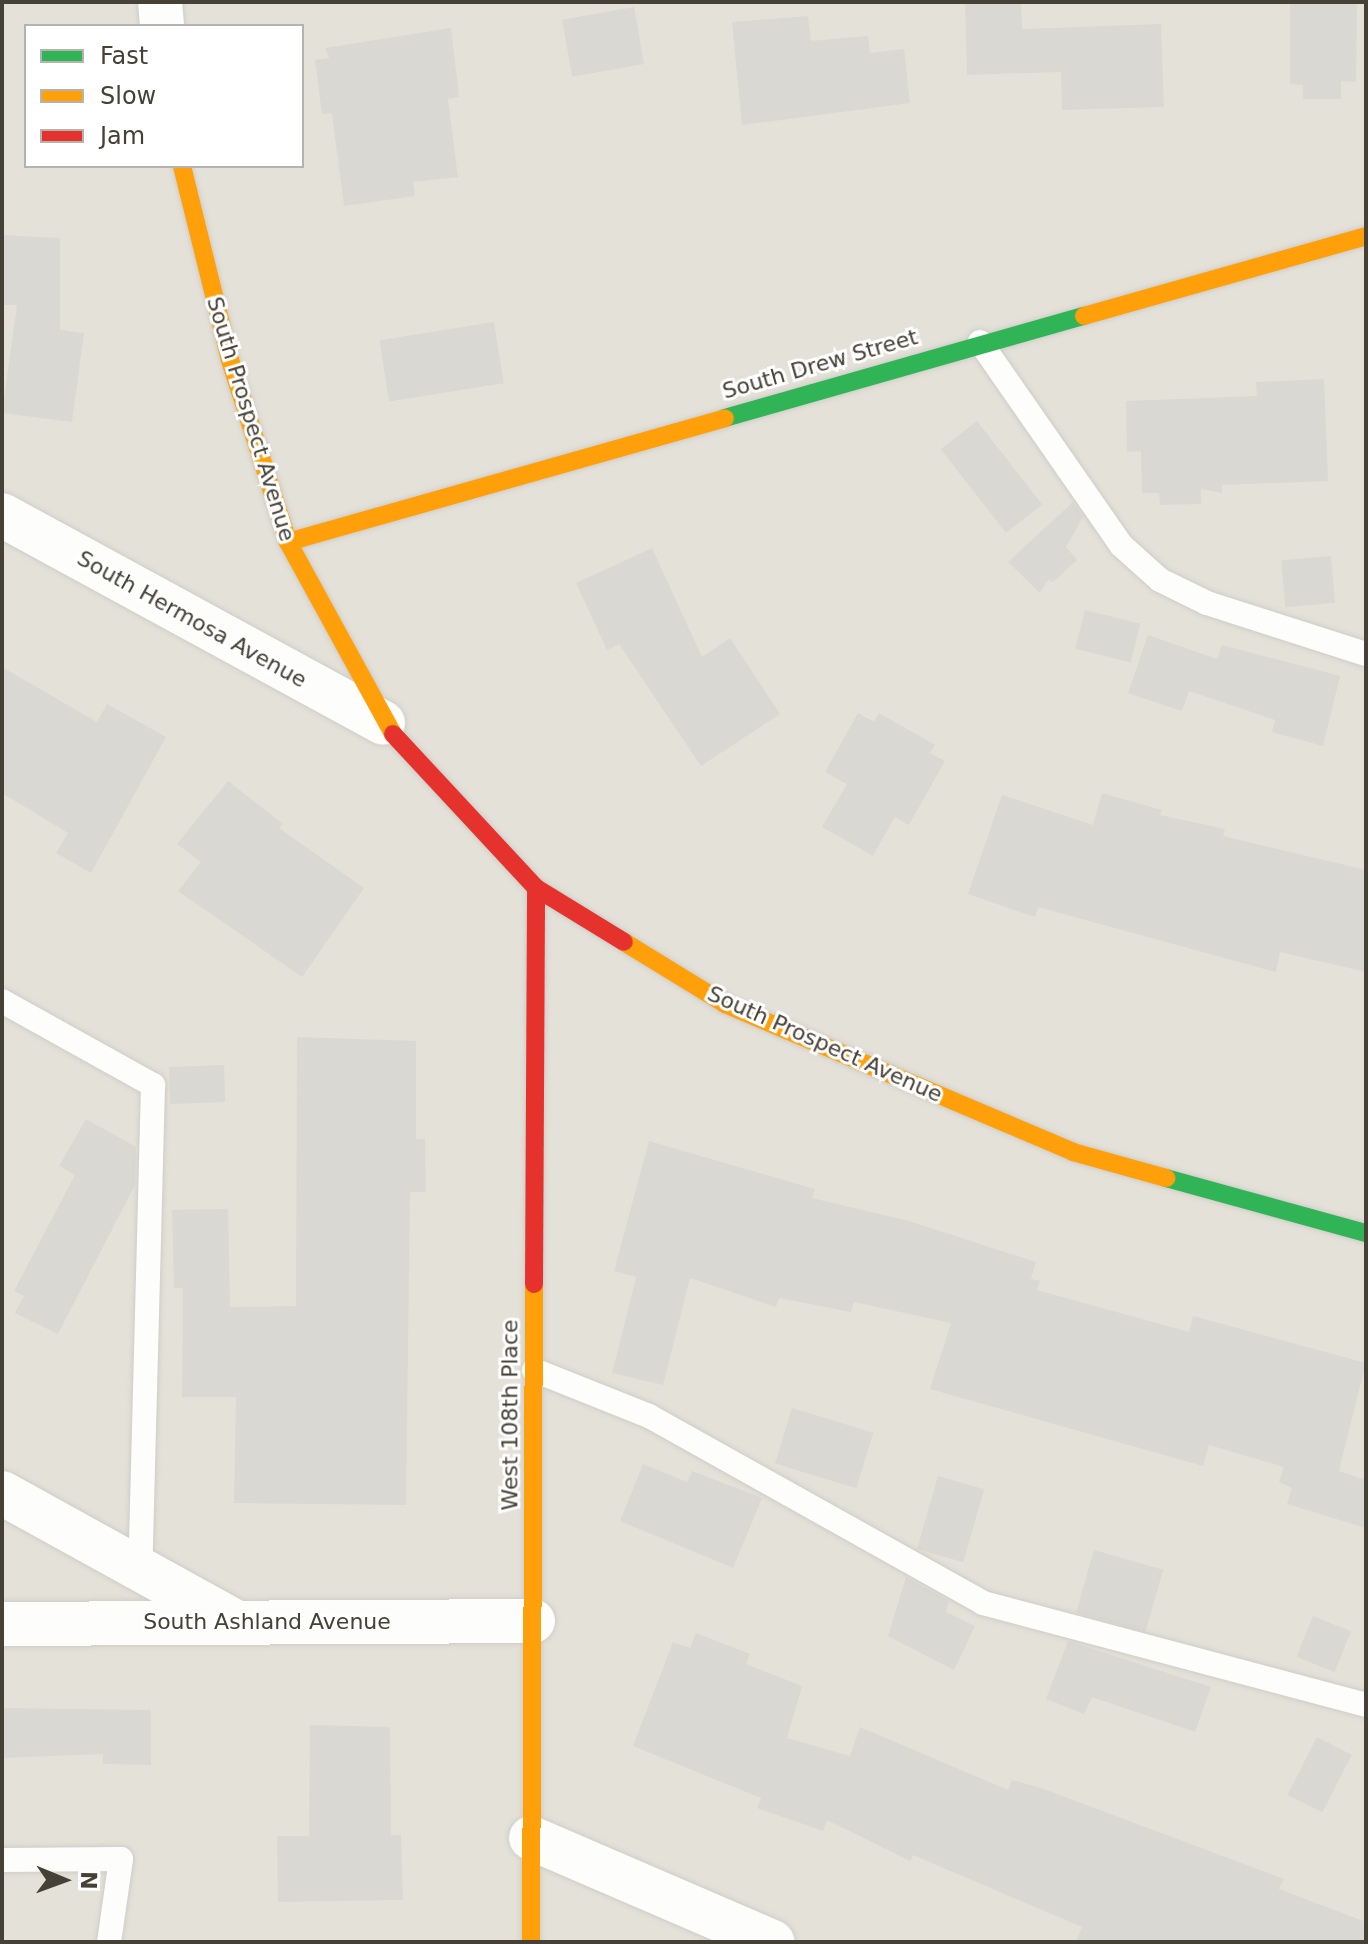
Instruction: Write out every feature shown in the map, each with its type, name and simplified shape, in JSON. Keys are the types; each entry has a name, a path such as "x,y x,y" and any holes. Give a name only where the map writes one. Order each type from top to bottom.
{"street":[{"path":"160,2 162,24"},
{"name":"South Prospect Avenue","path":"182,168 230,360 288,542 383,723 536,888 725,1004 1073,1152 1366,1233"},
{"name":"South Drew Street","path":"288,542 980,342 1366,236"},
{"name":"South Hermosa Avenue","path":"2,515 383,723"},
{"name":"West 108th Place","path":"531,1942 536,888"},
{"path":"2,1493 236,1622"},
{"name":"South Ashland Avenue","path":"2,1624 533,1621"},
{"path":"531,1838 773,1942"}],"lane":[{"path":"980,342 1121,545 1160,580 1207,603 1366,654"},
{"path":"2,1001 153,1085 140,1569"},
{"path":"534,1370 649,1416 983,1603 1366,1705"},
{"path":"2,1860 121,1859 109,1942"}],"shaded area":[{"path":"2,2 1366,2 1366,1942 2,1942"}],"building":[{"path":"965,2 1021,2 1022,29 1161,24 1164,107 1062,110 1061,72 967,75"},
{"path":"1290,2 1357,2 1356,82 1341,81 1341,99 1303,99 1303,85 1290,84"},
{"path":"634,7 644,64 572,77 562,20"},
{"path":"808,16 811,41 868,36 870,53 904,49 910,103 742,125 732,22"},
{"path":"451,28 459,97 448,99 458,177 413,182 415,196 344,206 332,113 322,114 315,60 329,58 325,48"},
{"path":"2,235 60,238 60,330 84,333 72,422 2,413 17,305 2,305"},
{"path":"494,322 504,383 389,401 379,340"},
{"path":"1324,379 1328,481 1222,485 1222,493 1201,489 1201,504 1160,505 1159,493 1142,493 1141,451 1127,452 1126,401 1257,396 1256,382"},
{"path":"977,421 1042,505 1006,533 941,449"},
{"path":"1073,502 1083,517 1066,547 1077,560 1053,582 1048,580 1040,593 1008,562"},
{"path":"652,548 702,657 730,638 780,714 701,766 619,644 607,650 576,583"},
{"path":"1331,556 1335,603 1285,607 1281,560"},
{"path":"1085,610 1140,624 1131,663 1075,649"},
{"path":"1148,635 1217,659 1222,645 1340,676 1323,746 1272,732 1275,720 1189,691 1182,711 1128,693"},
{"path":"2,667 97,722 107,704 166,737 91,873 56,853 68,833 2,793"},
{"path":"858,713 874,722 879,713 935,745 930,753 945,761 909,825 895,817 873,856 822,827 847,784 825,772"},
{"path":"228,781 283,824 279,828 364,888 302,977 178,891 201,862 177,844"},
{"path":"1102,793 1162,810 1160,815 1225,829 1223,836 1366,870 1366,972 1280,952 1276,972 1038,907 1035,917 968,894 1002,795 1093,825"},
{"path":"297,1037 416,1041 416,1139 425,1139 426,1192 410,1192 406,1505 234,1503 236,1397 182,1397 183,1288 174,1288 172,1210 228,1209 230,1307 296,1306"},
{"path":"224,1065 225,1102 170,1104 169,1067"},
{"path":"86,1119 136,1147 135,1185 58,1334 15,1313 24,1296 14,1291 75,1175 59,1166"},
{"path":"649,1141 815,1189 812,1198 909,1221 1036,1262 1031,1279 1040,1281 1037,1290 1189,1332 1193,1316 1366,1363 1339,1471 1366,1480 1366,1528 1287,1504 1292,1488 1279,1482 1284,1467 1209,1445 1203,1466 930,1389 951,1323 854,1302 851,1312 779,1298 776,1307 690,1278 663,1385 612,1373 636,1277 614,1271"},
{"path":"792,1408 873,1433 856,1488 775,1463"},
{"path":"643,1464 687,1482 692,1471 762,1498 733,1568 620,1521"},
{"path":"938,1476 984,1489 963,1562 917,1549"},
{"path":"1094,1550 1163,1570 1145,1632 1076,1612"},
{"path":"906,1577 949,1601 946,1612 975,1626 954,1670 888,1636"},
{"path":"1313,1616 1351,1631 1335,1672 1297,1657"},
{"path":"696,1633 750,1654 746,1664 802,1686 787,1738 850,1756 860,1727 1008,1790 1012,1780 1041,1788 1284,1879 1279,1889 1366,1922 1366,1942 1076,1942 1082,1927 913,1855 910,1861 827,1820 823,1831 757,1808 761,1798 633,1746 673,1642 690,1648"},
{"path":"1068,1641 1211,1687 1195,1732 1092,1697 1084,1714 1046,1699"},
{"path":"2,1708 151,1710 151,1765 103,1764 103,1754 2,1758"},
{"path":"310,1725 390,1727 391,1835 401,1835 403,1900 278,1902 277,1836 309,1836"},
{"path":"1317,1737 1352,1755 1322,1813 1287,1795"}],"traffic: fast":[{"path":"725,418 1084,316"},
{"path":"1166,1178 1366,1233"}],"traffic: slow":[{"path":"182,168 230,360 288,542 393,734"},
{"path":"1084,316 1366,236"},
{"path":"288,542 725,418"},
{"path":"624,942 725,1004 1073,1152 1166,1178"},
{"path":"531,1942 534,1284"}],"traffic: jam":[{"path":"393,734 536,888 624,942"},
{"path":"534,1284 536,888"}]}
